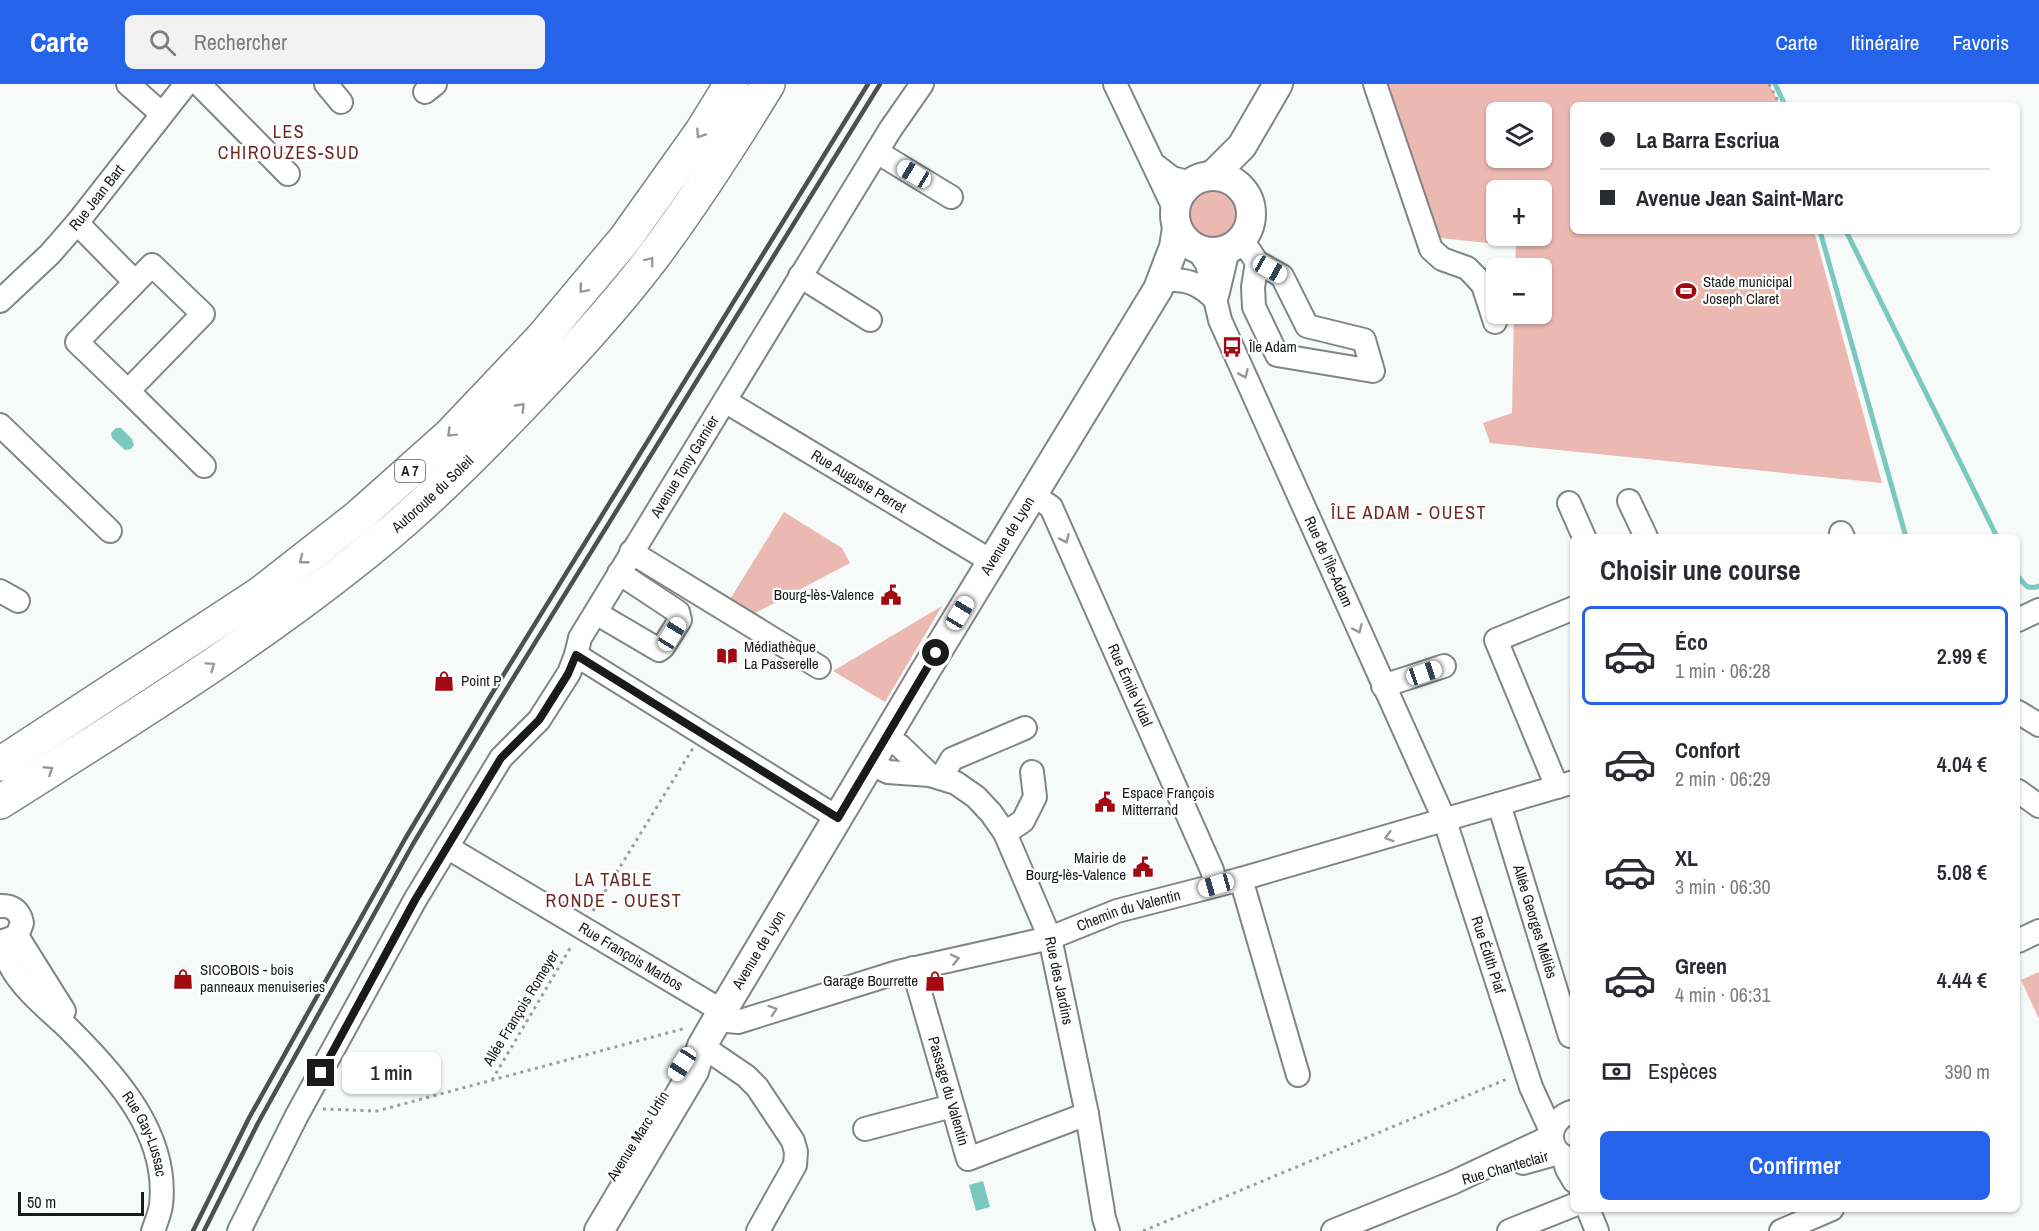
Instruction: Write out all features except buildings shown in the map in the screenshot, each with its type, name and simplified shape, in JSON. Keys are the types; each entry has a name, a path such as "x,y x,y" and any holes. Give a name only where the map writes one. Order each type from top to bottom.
{"highway":[{"name":"A 7","path":"0,764 261,593 358,518 450,435 541,339 625,239 702,131 731,84"},
{"name":"Autoroute du Soleil","path":"0,802 209,668 285,616 380,541 474,456 567,360 652,259 729,149 768,84"}],"main road":[{"path":"1163,285 1223,252 1251,222 1250,203 1240,186 1238,169 1242,146 1278,84"},
{"path":"1163,285 1174,247 1180,194 1242,146"},
{"path":"1202,179 1222,177 1240,186"},
{"path":"1176,219 1182,237 1223,252"},
{"name":"Avenue de Lyon","path":"719,1016 1032,494 1163,285"},
{"name":"Avenue Marc Urtin","path":"599,1231 694,1071 702,1046 719,1016"},
{"name":"Avenue Marc Urtin","path":"579,1231 682,1064 702,1046"}],"street":[{"path":"128,84 162,114"},
{"name":"Rue Jean Bart","path":"0,301 50,254 77,223 186,84"},
{"path":"199,84 288,174"},
{"path":"326,84 341,102"},
{"name":"Avenue Tony Garnier","path":"239,1231 302,1108 415,900 501,758 539,720 568,674 580,638 619,573 800,276 912,96 922,84"},
{"path":"1115,84 1155,165 1176,219"},
{"path":"1375,84 1431,249 1442,259 1467,268 1483,285 1486,294"},
{"path":"878,152 951,197"},
{"path":"1155,165 1172,177 1202,179"},
{"path":"77,223 135,282"},
{"path":"1223,252 1282,276 1307,326 1364,340 1373,371 1277,355 1254,307 1253,286 1223,252"},
{"name":"Rue de l'Île-Adam","path":"1223,252 1216,300 1220,320 1445,821"},
{"path":"128,391 203,314 152,265 77,342 204,466"},
{"path":"800,276 870,320"},
{"path":"1163,285 1181,279 1194,282 1216,300"},
{"name":"Rue Auguste Perret","path":"725,401 992,561"},
{"path":"0,425 110,531"},
{"name":"Rue Émile Vidal","path":"1032,494 1051,507 1212,870 1216,885"},
{"path":"1629,501 1645,534"},
{"path":"1569,503 1583,534"},
{"path":"632,552 819,667"},
{"path":"596,613 659,650 680,620 678,612 619,573"},
{"path":"1565,784 1496,640 1570,610"},
{"path":"2020,619 2039,610"},
{"path":"576,655 838,818"},
{"path":"1383,686 1444,666"},
{"path":"2020,713 2039,725"},
{"path":"936,777 952,759 1025,728"},
{"name":"Rue des Jardins","path":"886,737 936,777"},
{"name":"Rue des Jardins","path":"865,773 888,772 936,777 956,783 976,797 992,813 1005,833 1050,938 1087,1114 1108,1231"},
{"path":"1005,833 1023,821 1035,797 1032,772"},
{"name":"Chemin du Valentin","path":"719,1016 738,1022 913,968 1050,938 1117,911 1241,879 1565,784"},
{"path":"2020,792 2039,806"},
{"name":"Allée Georges Méliès","path":"1499,804 1570,1036"},
{"name":"Rue Édith Piaf","path":"1445,821 1528,1079 1570,1175"},
{"name":"Rue François Marbos","path":"447,848 582,928 719,1016"},
{"path":"1241,879 1298,1075"},
{"path":"2,900 16,910 21,919 22,928 6,939"},
{"path":"2020,939 2039,931"},
{"name":"Rue Gay-Lussac","path":"6,939 5,966 90,1050"},
{"name":"Rue Gay-Lussac","path":"6,939 132,1102 152,1138 163,1185 161,1207 153,1231"},
{"name":"Passage du Valentin","path":"913,968 968,1159 1087,1114"},
{"path":"702,1046 746,1076 757,1087 793,1141 796,1152 795,1165 758,1231"},
{"path":"1528,1079 1544,1100 1570,1112"},
{"path":"865,1129 952,1106"},
{"path":"1560,1148 1554,1124 1570,1112"},
{"name":"Rue Chanteclair","path":"1333,1231 1356,1227 1452,1183 1560,1148"},
{"path":"1509,1231 1570,1207"},
{"path":"1588,1212 1597,1231"},
{"path":"1781,1231 1825,1212"}],"path":[{"path":"1769,84 1778,102"},
{"name":"Allée François Romeyer","path":"492,1080 702,733"},
{"path":"302,1108 376,1112 719,1016"},
{"path":"1143,1231 1528,1079"}],"shaded area":[{"name":"Stade municipal Joseph Claret","path":"1378,84 1769,84 1778,102 1570,102 1570,234 1815,234 1882,483 1490,443 1483,423 1512,413 1514,324 1552,324 1552,258 1515,258 1516,246 1552,246 1552,180 1486,180 1486,243 1431,237"},
{"path":"1215,186 1225,188 1234,194 1240,203 1242,213 1240,223 1234,232 1225,238 1215,240 1205,238 1196,232 1190,223 1188,213 1190,203 1196,194 1205,188"},
{"path":"784,512 842,548 850,563 742,620 724,609"},
{"path":"942,606 885,702 833,671"},
{"path":"2039,972 2039,1019 2021,980"}],"water":[{"path":"116,428 121,428 132,439 134,445 131,449 125,450 112,438 111,433"},
{"path":"983,1181 990,1207 976,1211 969,1185"}],"waterway":[{"path":"1775,84 1784,102"},
{"path":"1821,234 1905,534"},
{"path":"1847,234 1996,534"},
{"path":"2020,578 2027,586 2039,586"}],"railway":[{"path":"193,1231 249,1118 405,839 488,700 868,84"},
{"path":"204,1231 258,1123 413,844 880,84"}],"place":[{"name":"Stade municipal Joseph Claret","path":"1686,291"},
{"name":"Île Adam","path":"1232,347"},
{"name":"Bourg-lès-Valence","path":"891,595"},
{"name":"Médiathèque La Passerelle","path":"727,656"},
{"name":"Point P","path":"444,681"},
{"name":"Espace François Mitterrand","path":"1105,802"},
{"name":"Mairie de Bourg-lès-Valence","path":"1143,867"},
{"name":"SICOBOIS - bois panneaux menuiseries","path":"183,979"},
{"name":"Garage Bourrette","path":"935,981"}],"district":[{"name":"LES CHIROUZES-SUD","path":"289,142"},
{"name":"ÎLE ADAM - OUEST","path":"1409,513"},
{"name":"LA TABLE RONDE - OUEST","path":"614,890"}],"route":[{"path":"321,1073 415,900 501,758 539,720 568,674 576,655 838,818 936,653"}]}
